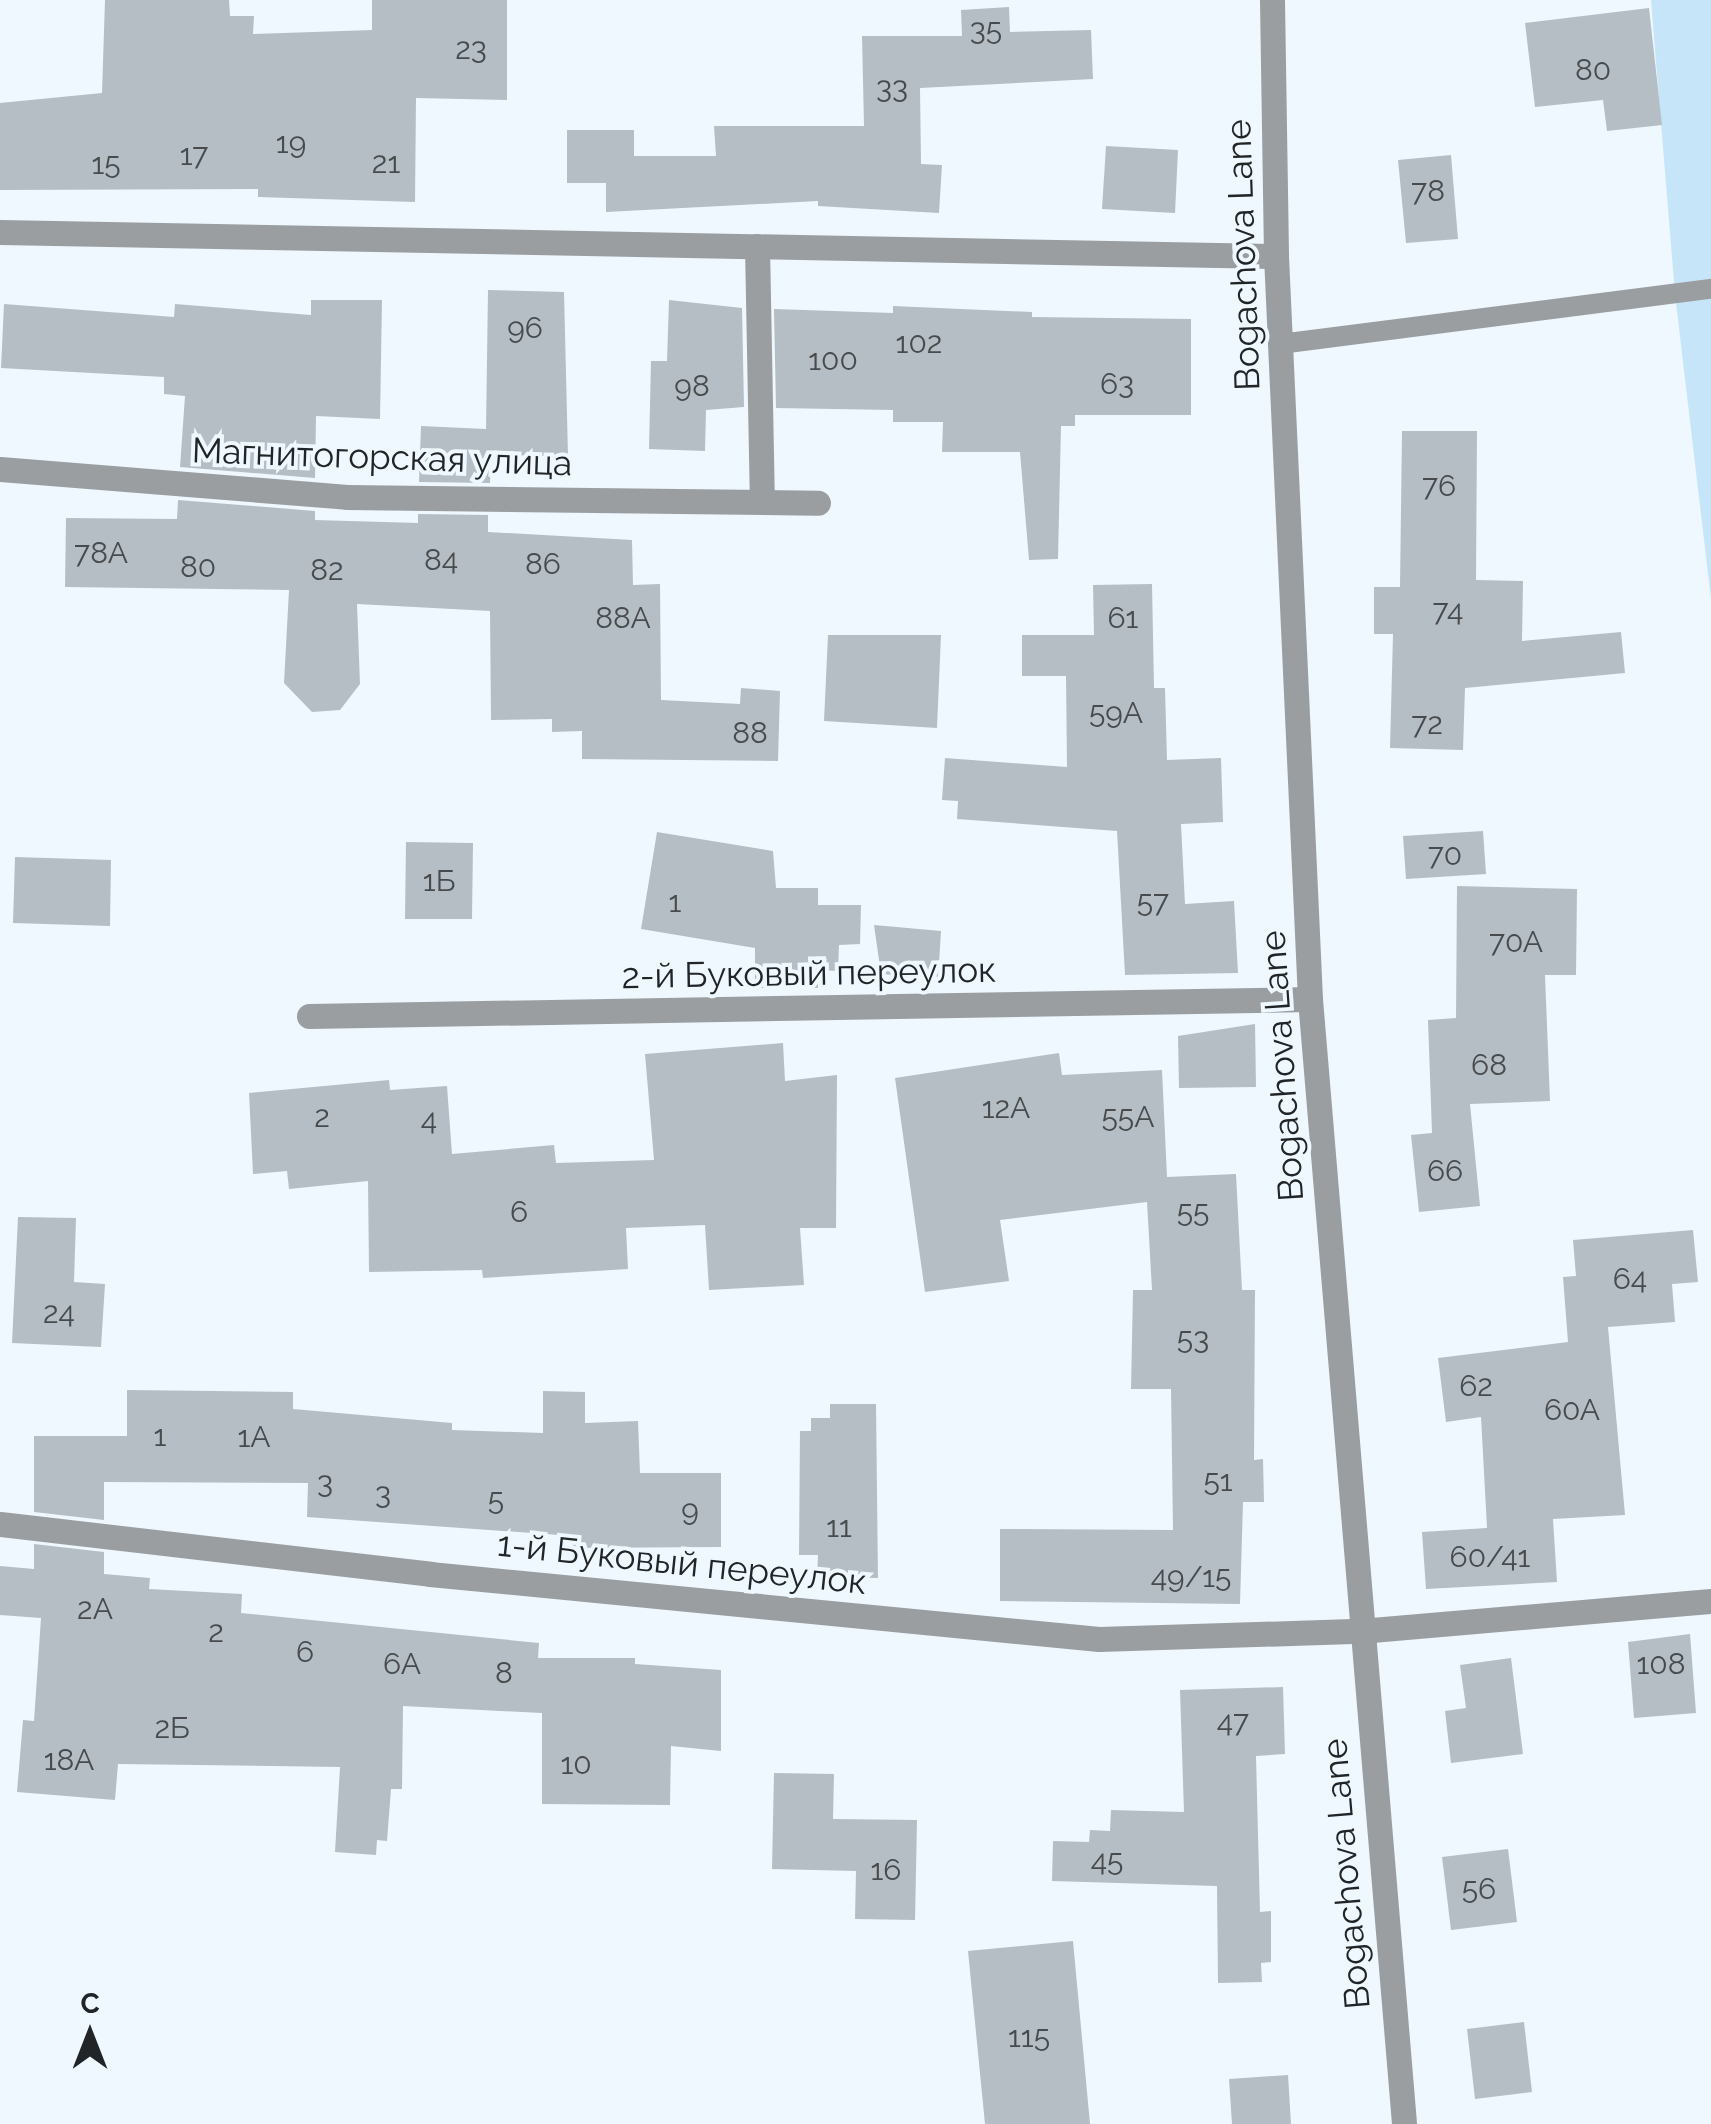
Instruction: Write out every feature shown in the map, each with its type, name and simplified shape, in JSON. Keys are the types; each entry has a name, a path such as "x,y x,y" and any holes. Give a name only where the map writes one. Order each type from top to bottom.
{"street":[{"name":"Bogachova Lane","path":"1272,0 1276,256 1310,1000 1404,2124"},
{"path":"0,232 1276,256"},
{"path":"757,246 762,500"},
{"name":"Магнитогорская улица","path":"0,468 347,497 818,503"},
{"name":"2-й Буковый переулок","path":"309,1016 1310,1000"},
{"name":"1-й Буковый переулок","path":"0,1524 430,1574 1099,1639 1360,1630 1711,1601"}],"lane":[{"path":"1280,344 1711,290"}],"shaded area":[{"path":"1651,0 1711,0 1711,599 1675,294"}],"building":[{"path":"105,0 229,0 230,16 254,16 253,34 372,30 372,0 507,0 507,100 416,98 415,202 258,197 258,189 0,190 0,103 102,93"},
{"path":"1009,7 1010,32 1091,30 1093,79 920,88 921,164 942,165 939,213 818,206 818,201 606,212 606,183 567,183 567,130 634,130 634,156 716,156 714,126 864,126 862,36 962,36 961,10"},
{"path":"1649,8 1662,125 1607,131 1603,100 1535,107 1525,23"},
{"path":"1106,146 1178,150 1175,213 1102,209"},
{"path":"1451,155 1458,239 1406,243 1398,160"},
{"path":"488,290 564,292 568,456 491,455 490,483 419,482 421,426 486,429"},
{"path":"311,300 382,300 380,419 316,416 315,478 180,467 185,396 164,394 164,377 1,368 4,304 174,317 175,304 311,315"},
{"path":"669,300 742,308 744,407 706,410 705,451 649,449 651,361 667,361"},
{"path":"893,306 1032,312 1032,317 1191,319 1191,415 1075,415 1075,426 1061,426 1058,559 1029,560 1020,452 942,452 943,422 893,422 893,410 776,408 774,309 893,313"},
{"path":"1402,431 1477,431 1476,580 1523,581 1522,641 1621,632 1625,673 1465,688 1463,750 1390,748 1393,634 1374,634 1374,587 1400,587"},
{"path":"178,500 315,511 315,520 418,523 418,514 488,515 488,532 632,540 633,585 660,584 661,700 740,704 741,688 780,691 778,761 582,759 582,731 552,732 552,719 491,720 490,611 357,604 360,684 340,710 312,712 284,683 289,590 65,587 66,518 177,519"},
{"path":"1152,584 1154,688 1165,688 1167,760 1221,758 1223,822 1181,824 1185,904 1234,901 1238,973 1125,975 1117,831 957,819 958,801 942,800 945,758 1067,767 1066,676 1022,676 1022,635 1094,635 1093,585"},
{"path":"828,635 941,635 937,728 824,721"},
{"path":"1483,831 1486,874 1406,879 1403,836"},
{"path":"657,832 773,851 776,888 818,888 818,905 861,905 860,944 839,945 838,971 818,970 818,988 755,988 755,948 641,929"},
{"path":"406,842 473,843 472,919 405,919"},
{"path":"15,857 111,860 110,926 13,923"},
{"path":"1457,886 1577,889 1576,975 1545,975 1550,1101 1470,1104 1480,1206 1419,1212 1411,1135 1432,1133 1428,1020 1456,1018"},
{"path":"874,925 941,931 938,979 881,974"},
{"path":"1255,1024 1256,1087 1179,1088 1178,1036"},
{"path":"783,1043 785,1081 837,1075 836,1228 800,1228 804,1285 709,1290 705,1225 626,1228 628,1269 483,1278 482,1270 369,1272 368,1181 289,1189 287,1171 253,1174 249,1093 389,1080 390,1090 447,1086 452,1154 554,1145 556,1163 654,1160 645,1054"},
{"path":"1059,1053 1062,1075 1162,1070 1167,1177 1236,1174 1242,1290 1255,1290 1254,1460 1263,1459 1264,1502 1243,1502 1240,1604 1000,1601 1000,1529 1173,1530 1171,1389 1131,1389 1133,1290 1152,1290 1147,1202 1000,1220 1009,1281 925,1292 895,1078"},
{"path":"18,1217 76,1218 74,1282 105,1284 101,1347 12,1343"},
{"path":"1693,1230 1698,1282 1672,1284 1675,1322 1608,1327 1625,1515 1553,1519 1557,1582 1426,1589 1422,1532 1487,1528 1481,1417 1446,1422 1438,1358 1568,1342 1563,1277 1576,1276 1573,1240"},
{"path":"127,1390 293,1392 293,1409 452,1423 452,1430 543,1433 543,1391 585,1392 585,1423 638,1421 640,1473 721,1473 721,1547 573,1548 573,1536 307,1517 308,1483 104,1482 104,1520 34,1512 34,1436 127,1436"},
{"path":"830,1404 876,1404 878,1578 817,1577 818,1555 799,1555 800,1431 811,1431 811,1418 830,1418"},
{"path":"34,1544 104,1552 104,1574 150,1578 149,1589 242,1594 241,1613 539,1643 538,1658 635,1658 635,1664 721,1670 721,1751 671,1746 670,1805 542,1804 542,1713 403,1706 402,1789 391,1789 387,1841 377,1840 376,1855 335,1852 340,1767 118,1764 115,1800 17,1792 23,1720 34,1721 41,1618 0,1615 0,1566 34,1569"},
{"path":"1690,1634 1696,1713 1634,1718 1628,1642"},
{"path":"1511,1658 1523,1754 1451,1763 1445,1711 1466,1708 1460,1665"},
{"path":"1283,1687 1285,1754 1256,1756 1260,1912 1271,1911 1271,1962 1261,1963 1262,1982 1218,1983 1217,1886 1052,1881 1053,1841 1089,1842 1090,1830 1110,1831 1111,1810 1184,1812 1180,1690"},
{"path":"774,1773 834,1774 833,1819 917,1820 915,1920 855,1919 856,1871 772,1869"},
{"path":"1508,1849 1517,1922 1451,1930 1442,1857"},
{"path":"1073,1941 1090,2124 985,2124 968,1951"},
{"path":"1524,2022 1532,2092 1475,2099 1467,2029"},
{"path":"1288,2075 1291,2124 1232,2124 1229,2079"}]}
